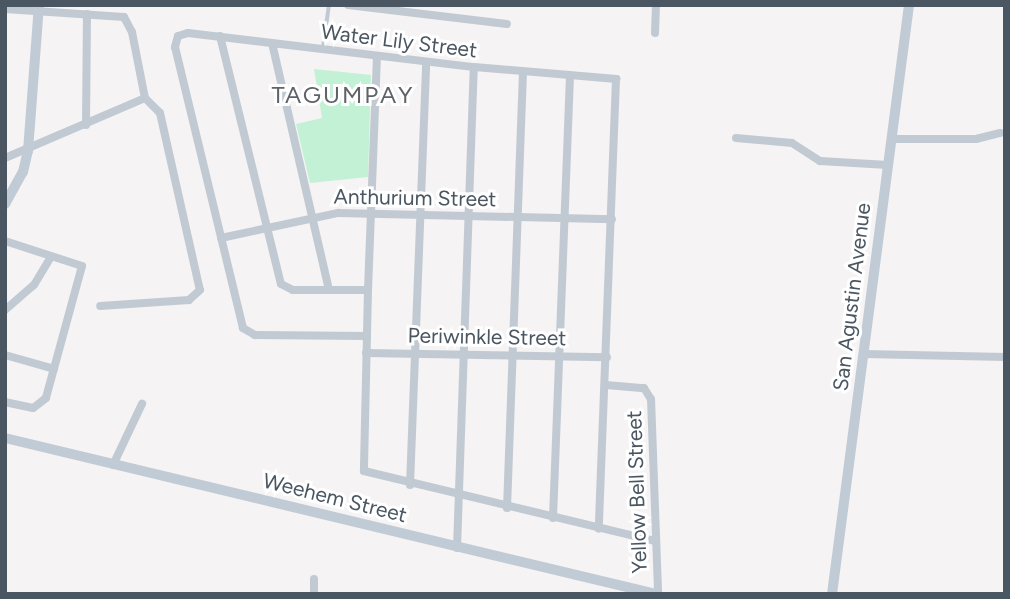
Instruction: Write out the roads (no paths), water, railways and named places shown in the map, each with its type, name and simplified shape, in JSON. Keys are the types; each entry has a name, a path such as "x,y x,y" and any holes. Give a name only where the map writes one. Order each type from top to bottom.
{"street":[{"path":"348,5 408,9 452,18 507,24"},
{"path":"452,5 452,18"},
{"path":"655,33 656,5"},
{"name":"San Agustin Avenue","path":"832,594 909,5"},
{"path":"5,204 23,172 28,151 38,8"},
{"path":"5,9 38,8 128,21 145,98 160,113 200,290 189,300 100,306"},
{"path":"86,125 87,14"},
{"name":"Water Lily Street","path":"220,238 175,47 178,36 220,36 426,62 616,79 612,219"},
{"path":"220,36 281,284 293,290 368,290"},
{"path":"272,43 329,290"},
{"path":"377,56 362,467 368,474 410,485 656,541"},
{"path":"410,485 426,62"},
{"path":"457,548 474,67"},
{"path":"508,508 523,72"},
{"path":"553,518 570,75"},
{"path":"5,158 28,151 145,98"},
{"path":"892,139 976,139 1000,133"},
{"path":"736,138 792,144 820,161 888,165"},
{"name":"Anthurium Street","path":"220,238 312,215 612,219"},
{"path":"599,529 612,219"},
{"path":"220,238 246,332 366,336"},
{"path":"5,241 82,266 46,398 38,406 5,401"},
{"path":"5,310 33,285 51,257"},
{"name":"Periwinkle Street","path":"366,353 607,357"},
{"path":"864,354 1005,357"},
{"path":"5,355 54,369"},
{"name":"Yellow Bell Street","path":"606,385 637,387 649,392 657,594"},
{"path":"113,465 142,404"},
{"name":"Weehem Street","path":"5,438 657,594"},
{"path":"314,579 314,594"}],"lane":[{"path":"323,50 329,5"}],"district":[{"name":"TAGUMPAY","path":"343,95"}]}
